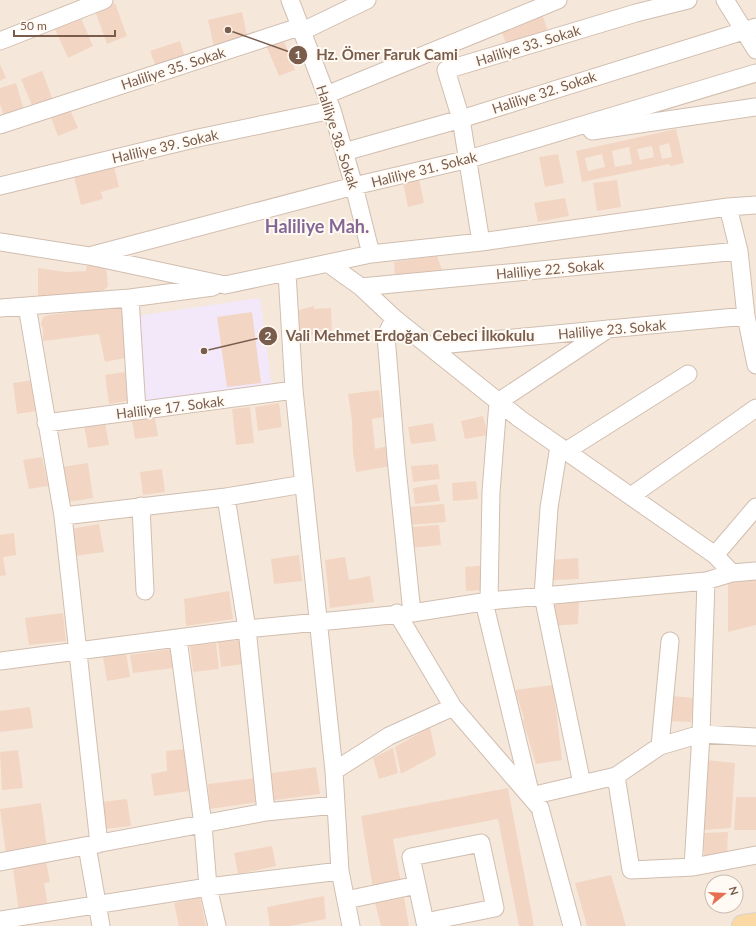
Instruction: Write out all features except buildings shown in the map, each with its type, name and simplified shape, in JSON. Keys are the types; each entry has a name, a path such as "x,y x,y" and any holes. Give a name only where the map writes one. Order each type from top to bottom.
{"main road":[{"path":"743,926 756,924"}],"street":[{"path":"0,41 104,0"},
{"name":"Haliliye 38. Sokak","path":"290,0 329,103 354,186 371,254"},
{"name":"Haliliye 35. Sokak","path":"0,125 299,27 309,28 367,0"},
{"name":"Haliliye 39. Sokak","path":"0,186 198,138 329,103 438,49 558,0"},
{"name":"Haliliye 33. Sokak","path":"446,70 636,13 688,0"},
{"path":"725,0 750,29 756,50"},
{"name":"Haliliye 32. Sokak","path":"344,152 461,119 750,29"},
{"path":"438,49 461,119 469,159 481,242"},
{"name":"Haliliye 31. Sokak","path":"89,256 354,186 469,159 756,74"},
{"path":"533,140 756,107"},
{"path":"0,308 130,298 225,285 371,254 481,242 728,207 756,205"},
{"path":"728,207 739,251 746,316 756,365"},
{"path":"0,242 89,256 225,285"},
{"name":"Haliliye 22. Sokak","path":"361,287 739,251"},
{"path":"329,264 361,287 394,318 520,419 715,555 732,573"},
{"path":"287,273 294,390 334,771 340,871 346,900 349,926"},
{"path":"130,298 137,411"},
{"path":"27,306 63,516 78,651 96,904 101,926"},
{"name":"Haliliye 23. Sokak","path":"429,346 746,316"},
{"path":"394,318 386,336 396,458 405,613 453,707 540,808 572,926"},
{"path":"498,402 608,329"},
{"path":"582,784 544,596 549,508 563,449 688,374"},
{"name":"Haliliye 17. Sokak","path":"46,423 294,390"},
{"path":"498,402 491,492 487,602 531,796"},
{"path":"631,496 756,408"},
{"path":"63,516 226,497 304,484"},
{"path":"226,497 248,629 266,812"},
{"path":"141,506 144,591"},
{"path":"715,555 756,507"},
{"path":"0,661 248,629 319,623 544,596 706,581 732,573 756,571"},
{"path":"694,867 701,734 706,581"},
{"path":"178,639 203,825 208,887 217,926"},
{"path":"660,746 670,641"},
{"path":"334,771 389,736 453,707"},
{"path":"531,796 616,776 660,746 701,734 756,737"},
{"path":"616,776 631,870 694,867 756,855"},
{"path":"0,862 266,812 335,805"},
{"path":"481,843 495,908 425,922 417,885 411,857 481,843"},
{"path":"0,920 208,887 340,871"},
{"path":"346,900 417,885"}],"shaded area":[{"path":"0,0 756,0 756,926 0,926"},
{"path":"260,298 272,387 146,405 136,316"}],"place":[{"name":"Hz. Ömer Faruk Cami","path":"228,30"},
{"name":"Vali Mehmet Erdoğan Cebeci İlkokulu","path":"204,351"}],"district":[{"name":"Haliliye Mah.","path":"317,226"}]}
